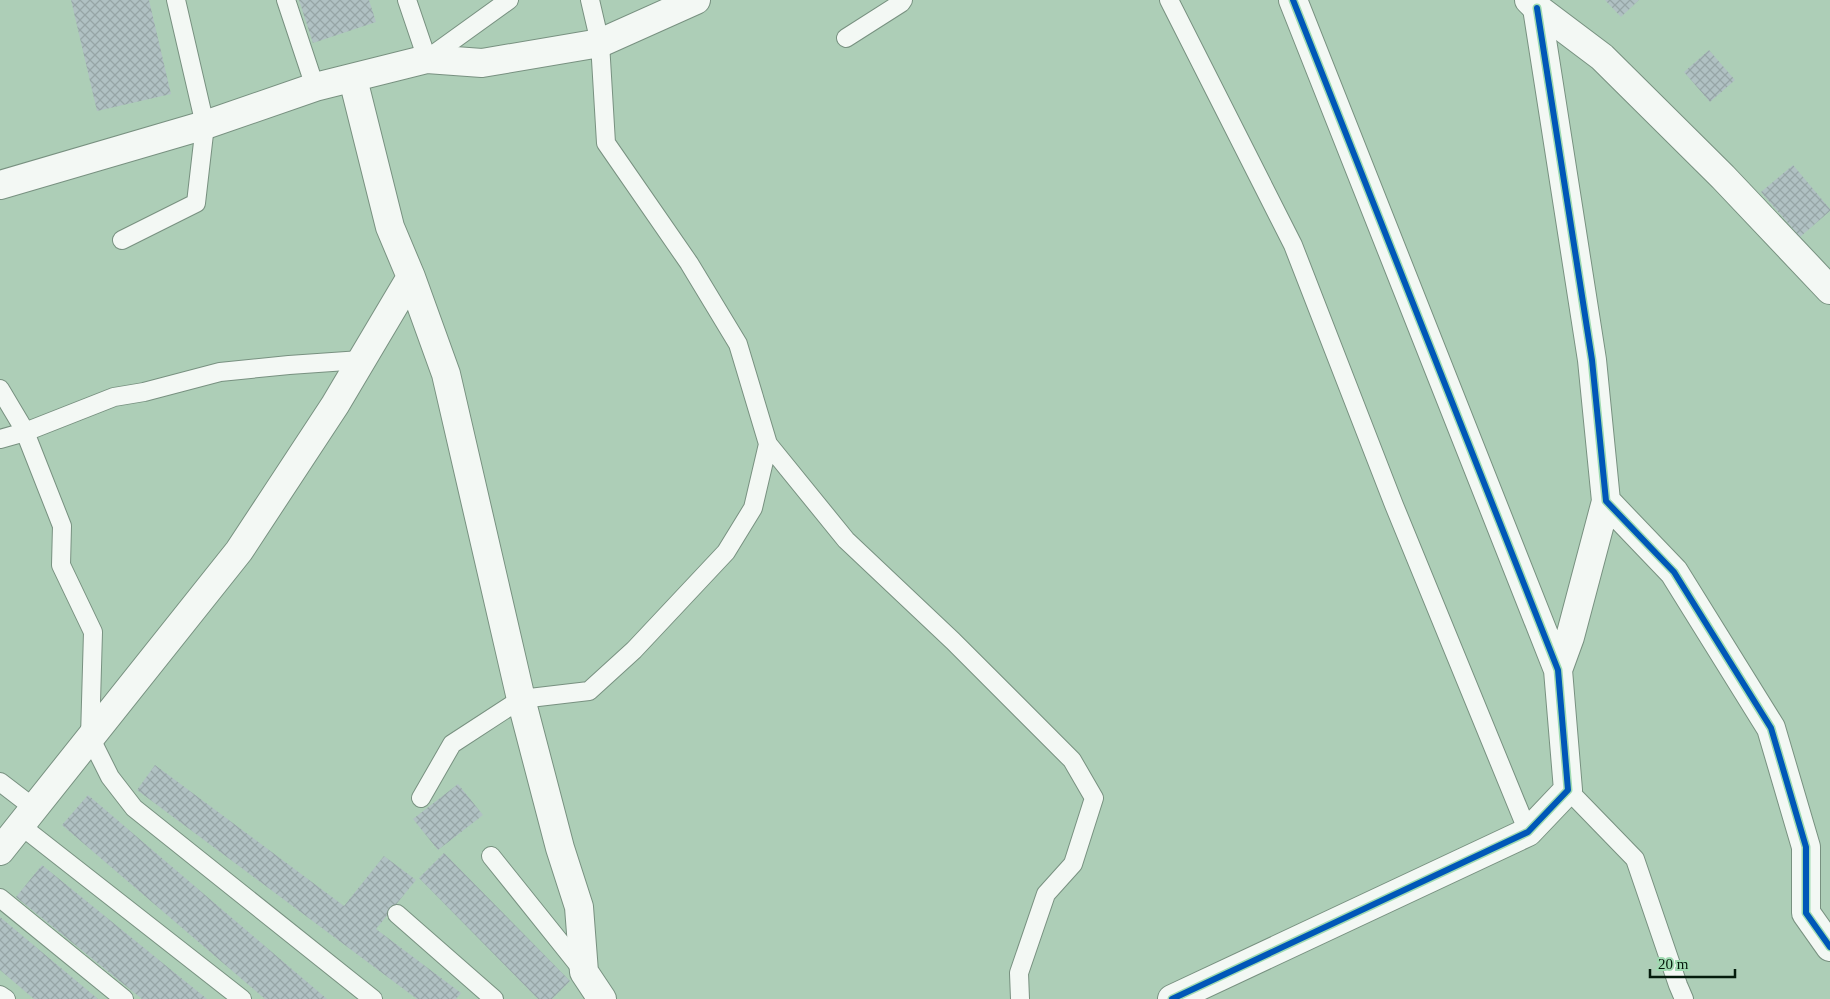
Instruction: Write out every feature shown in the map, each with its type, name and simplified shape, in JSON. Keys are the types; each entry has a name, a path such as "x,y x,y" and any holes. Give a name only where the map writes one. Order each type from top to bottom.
{"street":[{"path":"0,185 205,125 315,87 427,59 482,63 600,43 696,0"},
{"path":"1172,999 1528,832 1568,790 1558,670 1293,0"},
{"path":"1533,4 1592,360 1606,501 1570,637 1558,670"},
{"path":"1533,4 1602,57 1723,177 1830,290"},
{"path":"353,78 390,227 411,276 446,374 522,699 560,848 580,907 584,972 602,999"},
{"path":"0,851 239,551 335,405 411,276"},
{"path":"1606,501 1674,572 1771,728 1806,847 1806,913 1830,947"}],"lane":[{"path":"122,240 196,204 205,125 176,0"},
{"path":"286,0 315,87"},
{"path":"407,0 427,59 509,0"},
{"path":"590,0 600,43 606,143 689,263 738,344 768,444 846,540 953,641 1072,760 1094,798 1073,864 1046,894 1019,973 1020,999"},
{"path":"846,38 903,0"},
{"path":"1169,0 1293,245 1394,505 1528,832"},
{"path":"0,439 25,432 114,397 144,392 220,372 361,360"},
{"path":"0,389 25,432 62,526 61,566 94,632 90,738 110,777 134,808 373,999"},
{"path":"421,798 452,744 522,699 589,691 634,650 726,552 752,508 768,444"},
{"path":"0,782 27,816 242,999"},
{"path":"1568,790 1636,859 1684,999"},
{"path":"492,856 584,972"},
{"path":"0,898 124,999"},
{"path":"397,914 494,999"},
{"path":"0,995 6,999"}],"building":[{"path":"71,0 149,0 171,94 97,111"},
{"path":"299,0 369,0 376,22 313,43"},
{"path":"1605,0 1639,0 1621,17"},
{"path":"1709,50 1735,80 1710,102 1684,72"},
{"path":"1793,165 1830,209 1800,237 1761,192"},
{"path":"155,765 344,906 384,856 416,880 376,929 461,993 456,999 417,999 137,790"},
{"path":"458,784 483,815 438,850 413,819"},
{"path":"88,795 327,999 265,999 62,825"},
{"path":"444,853 570,981 552,999 538,999 419,878"},
{"path":"42,865 207,999 142,999 16,897"},
{"path":"0,917 98,999 34,999 0,970"}],"cycle path":[{"path":"1172,999 1528,832 1568,790 1558,670 1293,0"},
{"path":"1537,8 1592,360 1606,501 1674,572 1771,728 1806,847 1806,913 1830,947"}]}
